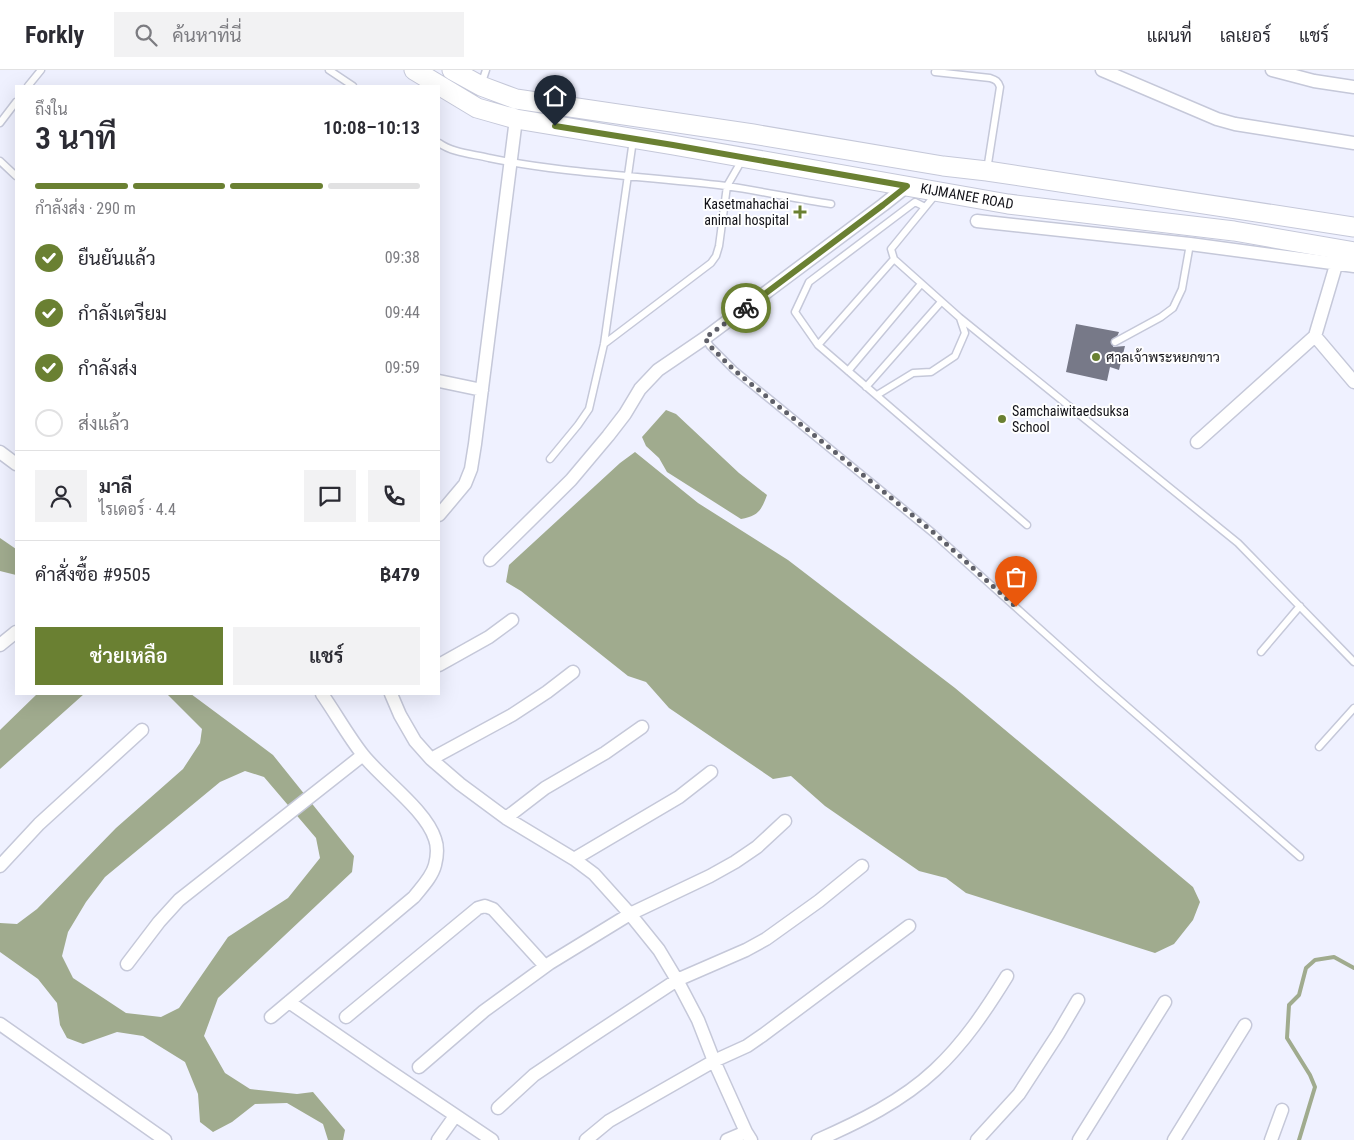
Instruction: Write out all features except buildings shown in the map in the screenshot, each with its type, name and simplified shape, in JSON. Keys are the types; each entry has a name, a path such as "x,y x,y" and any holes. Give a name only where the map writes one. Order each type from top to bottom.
{"main road":[{"name":"KIJMANEE ROAD","path":"414,70 439,85"},
{"name":"KIJMANEE ROAD","path":"452,70 460,76 484,78 516,98 753,134 943,166 1354,227"},
{"name":"KIJMANEE ROAD","path":"440,86 477,108 516,119 744,157 922,195 1234,231 1343,255"},
{"path":"1086,213 1090,187"}],"street":[{"path":"1102,70 1217,119 1235,124 1354,143"},
{"path":"1272,70 1314,81 1354,87"},
{"path":"440,514 465,484 471,469 512,162 516,119"},
{"path":"490,560 571,480 625,414 640,389 658,370 705,338 883,205 922,195"},
{"path":"977,221 1190,244 1343,255 1354,266"},
{"path":"1197,442 1315,336 1343,255"},
{"path":"1315,336 1354,382"},
{"path":"440,381 482,390"},
{"path":"0,452 15,463"},
{"path":"440,664 489,637 512,620"},
{"path":"0,645 15,633"},
{"path":"431,759 512,715 573,672"},
{"path":"272,1017 414,897 435,867 436,839 428,824 363,755 323,695"},
{"path":"392,695 400,714 415,741 431,759 460,784 506,818 574,859 594,874 659,950 698,1020 714,1061 749,1136 727,1140"},
{"path":"506,818 545,788 605,753 642,727"},
{"path":"0,866 40,824 142,730"},
{"path":"127,964 158,922 179,900 363,755"},
{"path":"574,859 679,797 711,772"},
{"path":"419,1068 484,1011 545,966 630,914 735,862 757,847 785,821"},
{"path":"498,1108 534,1076 677,980 746,950 766,939 819,901 862,866"},
{"path":"346,1017 478,908 485,906 492,909 545,966"},
{"path":"586,1140 610,1121 714,1061 747,1046 764,1035 909,926"},
{"path":"818,1140 870,1116 917,1085 935,1070 973,1028 988,1008 1007,976"},
{"path":"977,1140 1019,1094 1078,1000"},
{"path":"289,1002 492,1140"},
{"path":"1079,1140 1165,1002"},
{"path":"0,1024 165,1140"},
{"path":"1174,1140 1245,1025"},
{"path":"1271,1140 1282,1110"},
{"path":"438,1140 455,1116"}],"lane":[{"path":"29,85 41,70"},
{"path":"329,70 352,85"},
{"path":"935,72 990,78 999,83 1000,87 987,172"},
{"path":"0,122 15,103"},
{"path":"550,459 589,409 604,344 633,139"},
{"path":"440,144 456,150 512,162 629,177 727,186 831,204"},
{"path":"604,344 711,263 716,256 719,246 727,186 744,157"},
{"path":"0,162 15,175"},
{"path":"922,195 891,249 894,259 959,317 1238,543 1354,662"},
{"path":"922,195 809,282 795,312 818,345 1027,526"},
{"path":"1115,342 1174,308 1182,289 1190,244"},
{"path":"818,345 894,259"},
{"path":"848,371 921,284"},
{"path":"866,387 941,302"},
{"path":"876,396 913,374 931,372 955,356 965,333 959,317"},
{"path":"705,338 710,346 734,370 933,532 1099,682 1300,857"},
{"path":"1261,652 1300,606"},
{"path":"1319,747 1354,708"}],"shaded area":[{"path":"666,410 676,414 739,473 767,495 758,512 741,519 667,472 659,458 646,446 642,437"},
{"path":"635,452 698,503 788,560 955,688 1193,887 1200,902 1193,920 1174,944 1155,953 966,893 946,878 919,871 825,806 791,776 773,779 669,708 646,682 628,676 521,591 506,582 509,565 620,463"},
{"path":"0,538 15,548 15,575 0,571"},
{"path":"36,695 83,695 0,769 0,730"},
{"path":"168,695 192,695 273,755 354,856 352,872 218,998 204,1036 225,1073 250,1089 297,1094 313,1092 345,1130 343,1140 328,1140 323,1124 287,1103 255,1104 232,1122 213,1132 200,1122 198,1094 185,1062 143,1036 117,1032 83,1044 67,1038 60,1025 57,1003 38,979 0,952 0,923 17,924 37,909 116,828 183,769 200,743 202,729","holes":["245,771 264,777 316,838 320,858 288,898 228,937 179,1008 161,1017 126,1013 73,978 62,956 68,932 86,902 105,877 220,782"]}],"waterway":[{"path":"1299,1140 1315,1087 1310,1075 1287,1038 1289,1005 1299,995 1306,968 1315,960 1334,957 1354,968"}],"way so far":[{"path":"746,308 705,338 710,346 734,370 933,532 1016,607"}],"place":[{"name":"Kasetmahachai animal hospital","path":"800,212"},
{"name":"ศาลเจ้าพระหยกขาว","path":"1096,357"},
{"name":"Samchaiwitaedsuksa School","path":"1002,419"}],"route":[{"path":"555,126 907,186 746,308"}]}
